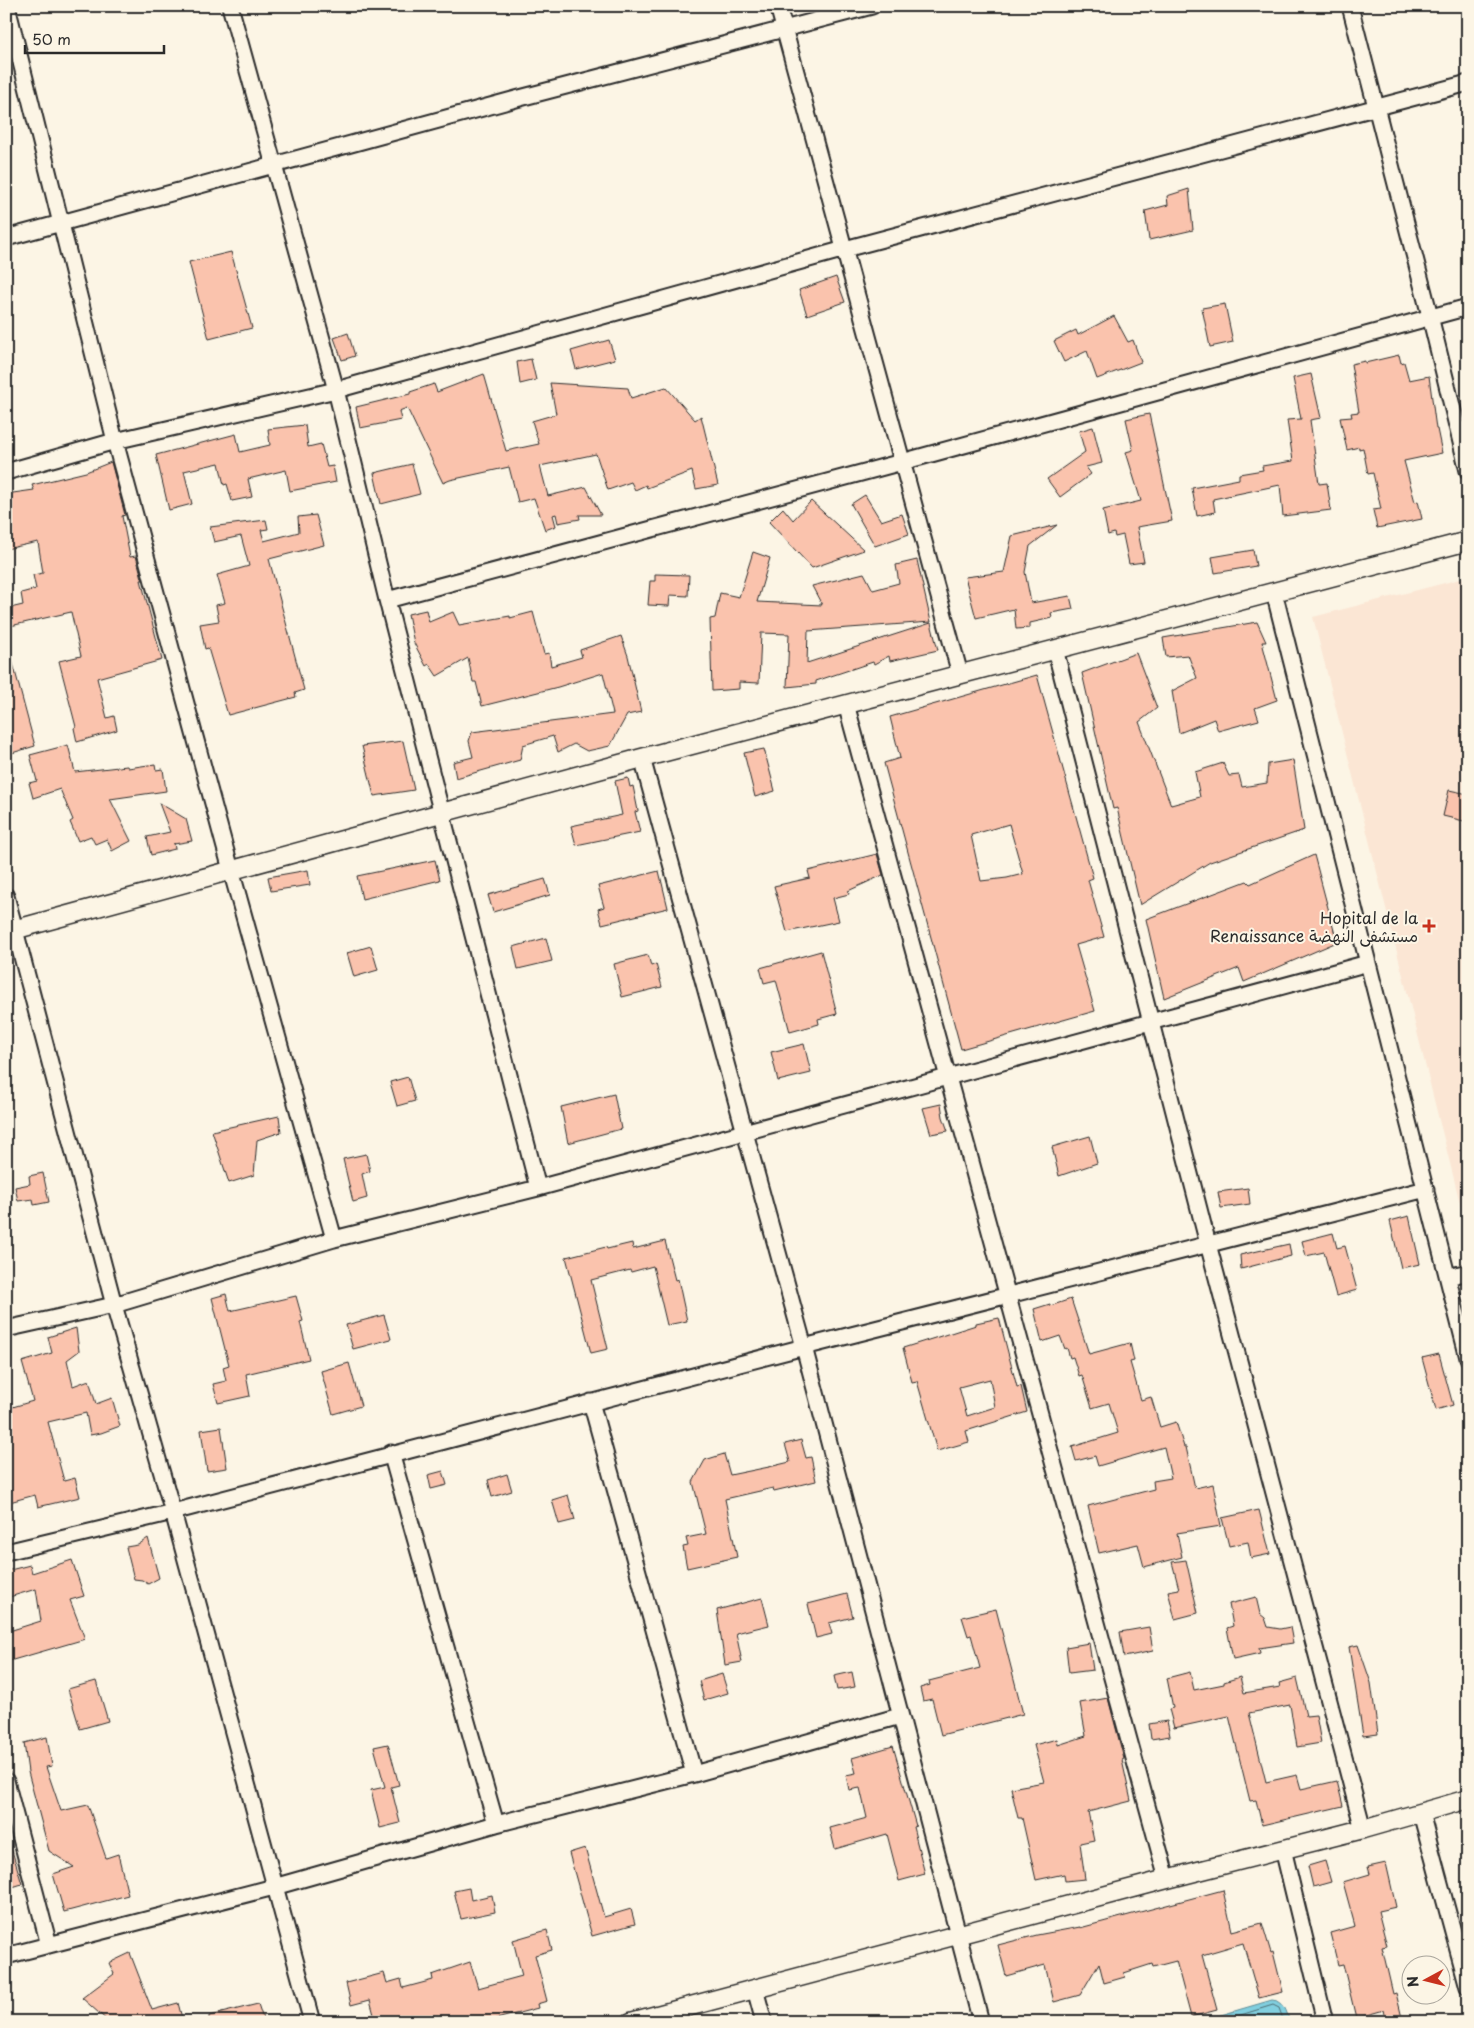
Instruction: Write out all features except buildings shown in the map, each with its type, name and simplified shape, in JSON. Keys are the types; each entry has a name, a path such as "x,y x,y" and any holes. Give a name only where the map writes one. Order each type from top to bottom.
{"street":[{"path":"7,6 115,441 231,870 334,1239"},
{"path":"230,6 336,390 387,600 443,811 538,1188"},
{"path":"778,6 960,674"},
{"path":"6,238 273,164 872,6"},
{"path":"1350,6 1468,471"},
{"path":"6,472 115,441 336,390 845,250 1468,83"},
{"path":"387,600 902,462 1468,307"},
{"path":"11,931 443,811 1468,541"},
{"path":"1274,592 1468,1358"},
{"path":"1055,649 1150,1022 1363,1829"},
{"path":"846,704 1006,1296 1167,1879"},
{"path":"642,758 804,1347 981,2022"},
{"path":"6,896 11,931 173,1512 312,2022"},
{"path":"6,1329 114,1305 334,1239 538,1188 1368,963"},
{"path":"6,1552 173,1512 391,1453 1426,1189"},
{"path":"1448,1277 1468,1272"},
{"path":"591,1402 694,1774"},
{"path":"391,1453 496,1824"},
{"path":"6,1956 274,1887 496,1824 694,1774 900,1716"},
{"path":"6,1781 49,1945"},
{"path":"631,2022 1468,1800"},
{"path":"1421,1813 1468,1987"},
{"path":"1283,1849 1325,2022"},
{"path":"755,1989 764,2022"}],"shaded area":[{"name":"Hopital de la Renaissance مستشفى النهضة","path":"1468,577 1468,1235 1313,617"}],"water":[{"path":"1272,2000 1282,2004 1290,2022 1197,2022"}],"place":[{"name":"Hopital de la Renaissance مستشفى النهضة","path":"1429,926"}]}
